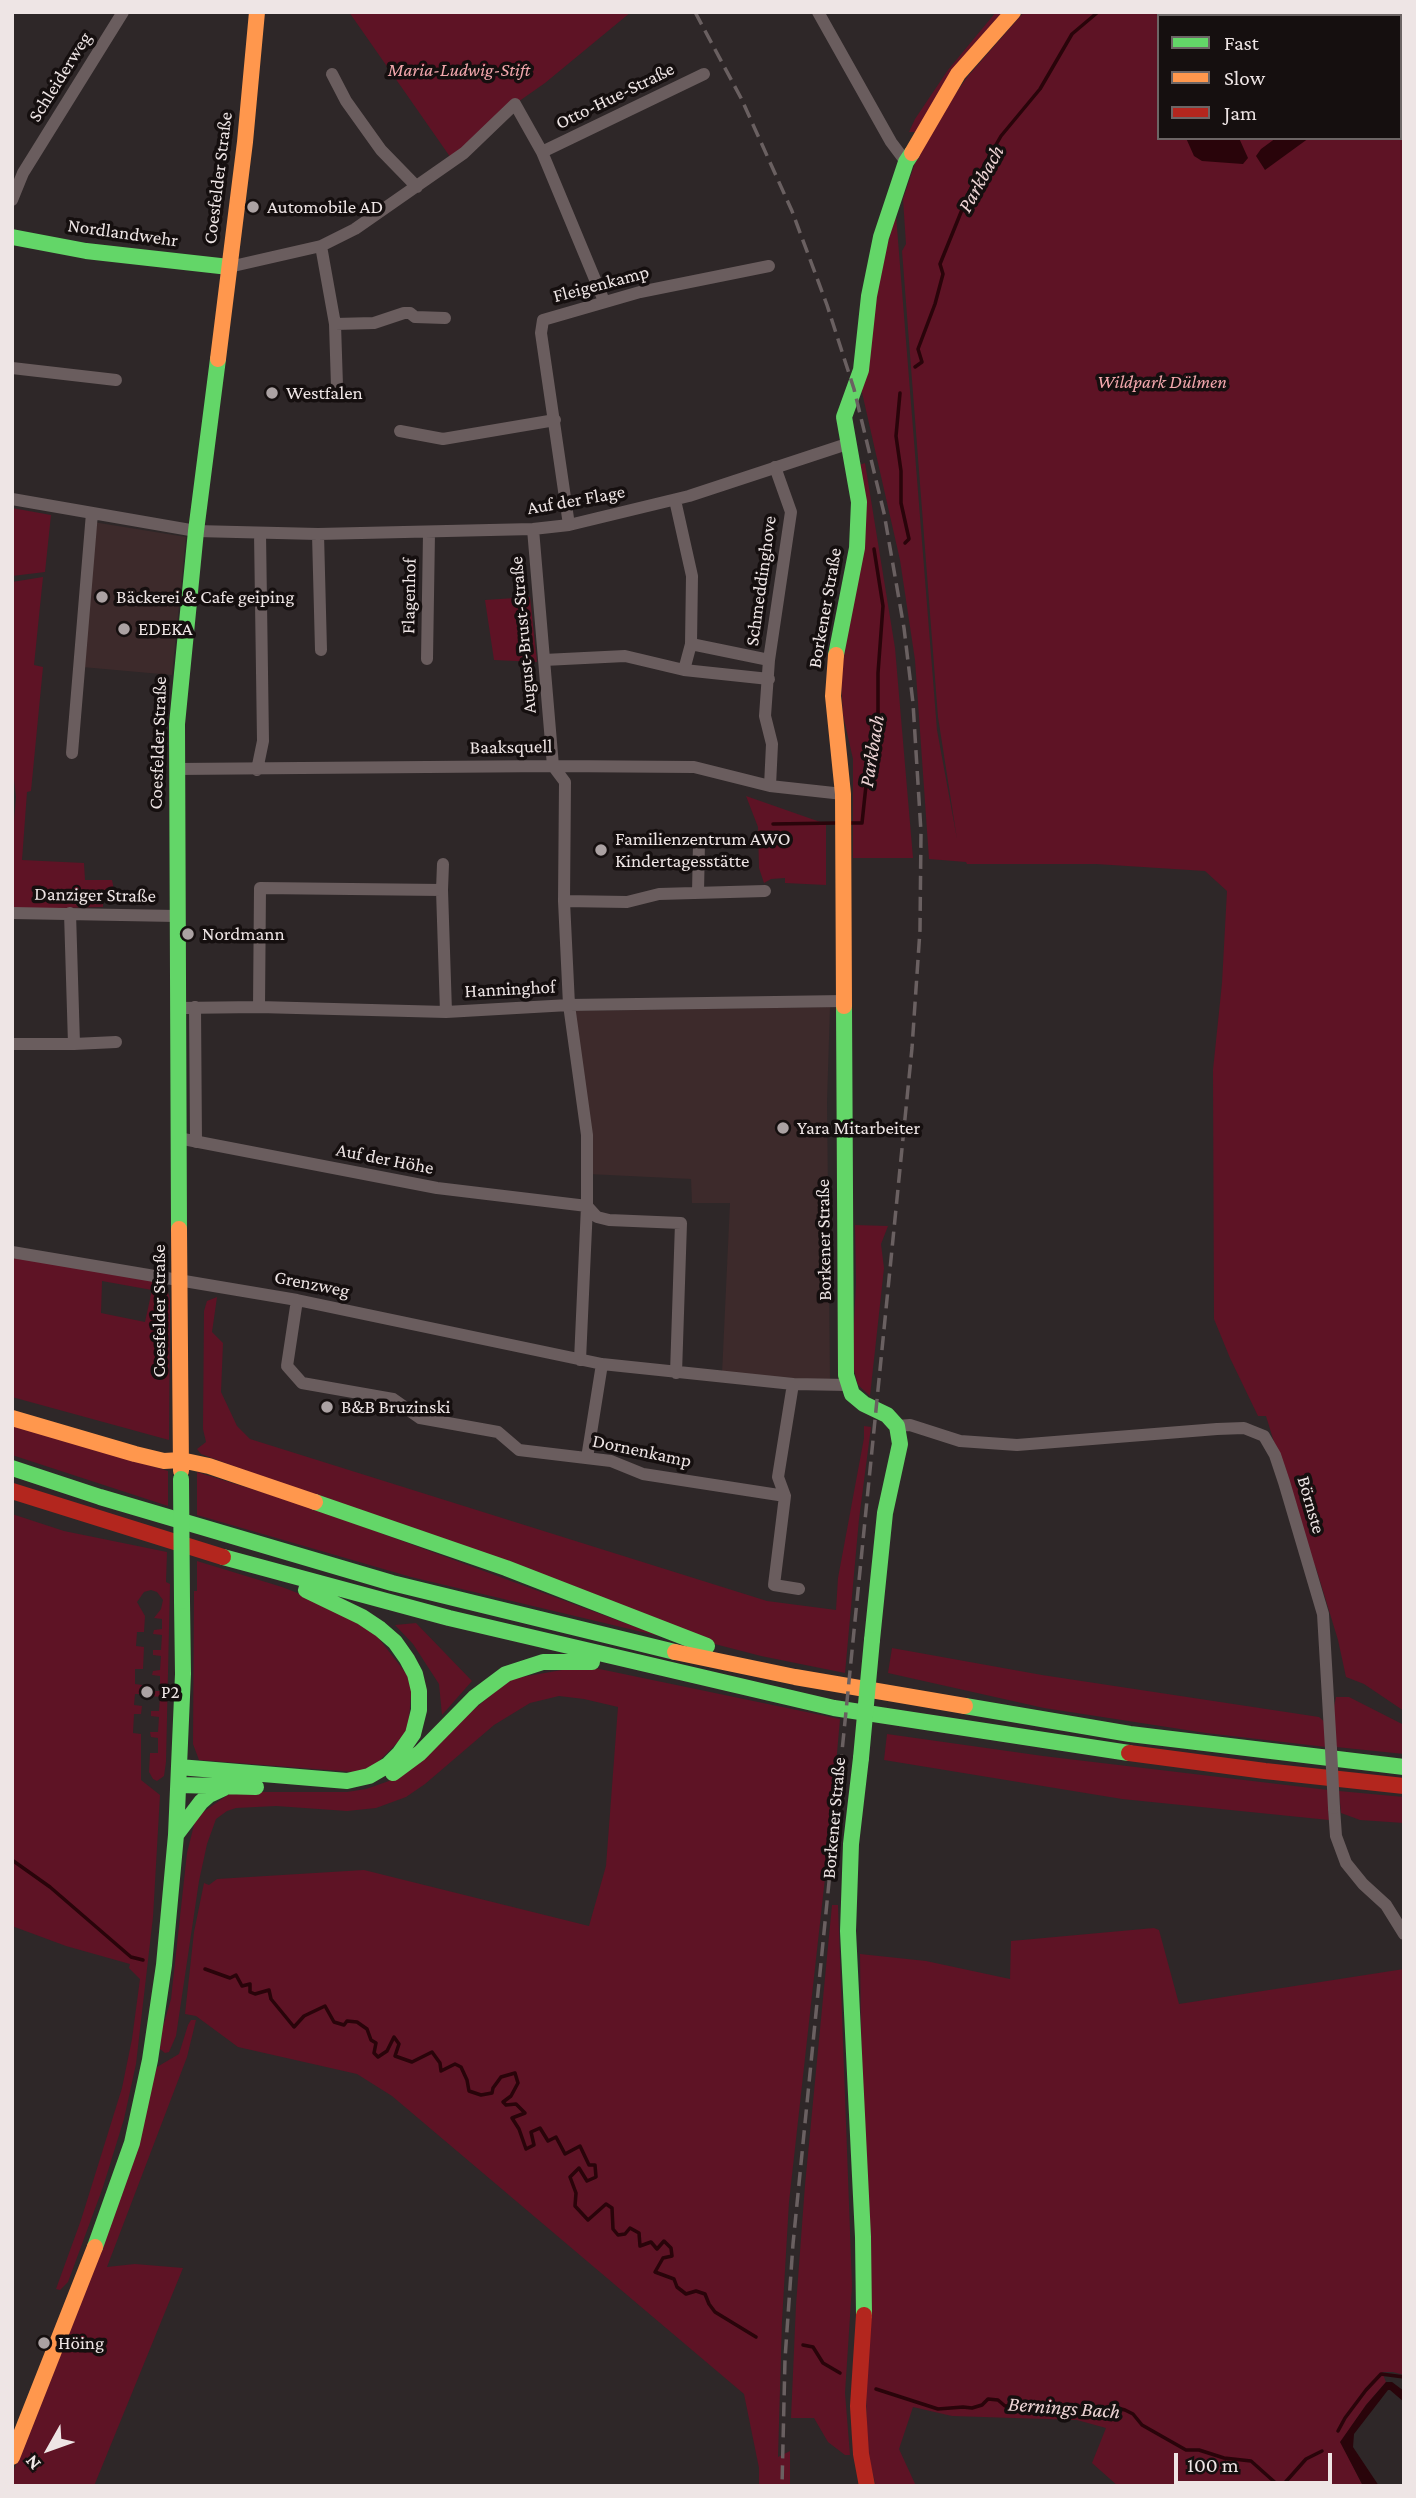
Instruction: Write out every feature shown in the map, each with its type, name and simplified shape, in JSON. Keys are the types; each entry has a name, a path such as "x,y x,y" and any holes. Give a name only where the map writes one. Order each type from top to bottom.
{"main road":[{"name":"Coesfelder Straße","path":"12,2457 90,2261 132,2143 156,2022 176,1835 183,1674 176,769 180,679 257,12"},
{"name":"Borkener Straße","path":"848,1385 845,1360 843,794 833,696 834,674 857,548 859,502 844,417 861,370 869,296 881,237 906,162 958,74 1013,12"},
{"name":"Nordlandwehr","path":"12,237 86,251 229,267"},
{"path":"848,1385 858,1399 887,1415 897,1426"},
{"path":"12,1418 164,1461 181,1460 209,1466 506,1568 596,1601 686,1640 748,1656 795,1677"},
{"name":"Borkener Straße","path":"867,2486 861,2454 858,2406 863,2317 863,2237 848,1931 851,1844 884,1523 900,1444 897,1426"},
{"path":"12,1468 100,1497 392,1583 590,1632 795,1677 1148,1737 1404,1767"},
{"path":"12,1491 212,1554 449,1618 834,1708 1132,1753 1404,1786"},
{"path":"179,1767 314,1780 347,1781 369,1776 388,1765 399,1754 413,1734 419,1710 415,1674 395,1642 380,1629 309,1591 212,1554"},
{"path":"179,1785 224,1788 344,1788 371,1783 391,1775 420,1753 474,1698 506,1674 543,1662 583,1661 669,1669"},
{"path":"176,1835 201,1802 224,1788"}],"street":[{"name":"Schleiderweg","path":"12,200 18,169 123,12"},
{"path":"818,12 891,142 906,162"},
{"path":"229,267 321,246 355,229 417,187 382,150 346,102 332,74"},
{"name":"Otto-Hue-Straße","path":"542,152 622,116 704,74"},
{"name":"Otto-Hue-Straße","path":"417,187 464,153 515,104 542,152 604,301"},
{"path":"321,246 335,324 337,386"},
{"name":"Fleigenkamp","path":"569,525 541,333 543,320 604,301 769,266"},
{"path":"335,324 374,323 404,313 415,317 445,318"},
{"path":"12,368 116,380"},
{"path":"400,431 443,439 555,420"},
{"name":"Auf der Flage","path":"12,499 196,531 318,534 533,529 569,525 675,500 847,444"},
{"name":"Schmeddinghove","path":"770,786 772,744 765,716 769,660 791,512 775,467"},
{"path":"675,500 692,576 691,644 684,670"},
{"path":"72,753 92,513"},
{"name":"August-Brust-Straße","path":"533,529 553,766 565,782 565,901 569,1005 587,1135 587,1206 580,1360"},
{"path":"257,769 262,741 260,533"},
{"name":"Flagenhof","path":"427,659 429,533"},
{"path":"318,534 321,650"},
{"name":"Schmeddinghove","path":"691,644 769,660"},
{"path":"544,660 625,656 684,670 769,679"},
{"name":"Baaksquell","path":"176,769 694,767 770,786 843,794"},
{"path":"681,841 718,841"},
{"path":"698,893 699,842"},
{"path":"443,864 446,1012"},
{"path":"259,1007 260,888 442,890"},
{"path":"565,901 627,902 659,894 765,891"},
{"name":"Danziger Straße","path":"12,913 176,916"},
{"path":"70,913 74,1044"},
{"name":"Hanninghof","path":"178,1008 259,1007 446,1012 569,1005 844,1001"},
{"path":"195,1007 196,1142"},
{"path":"12,1044 116,1042"},
{"name":"Auf der Höhe","path":"178,1138 437,1188 587,1206"},
{"path":"587,1206 597,1217 609,1220 681,1223 676,1373"},
{"name":"Grenzweg","path":"12,1252 297,1300 602,1364 793,1384 848,1385"},
{"name":"Dornenkamp","path":"297,1300 287,1366 302,1383 393,1399 419,1418 498,1432 519,1450 611,1461 643,1475 785,1496"},
{"path":"587,1458 602,1364"},
{"path":"793,1384 778,1477 785,1496 774,1584 799,1589"},
{"name":"Börnste","path":"897,1426 910,1425 960,1441 1017,1446 1217,1429 1244,1428 1264,1436 1275,1455 1284,1482 1323,1614 1336,1836 1346,1863 1363,1884 1386,1905 1404,1934"}],"shaded area":[{"path":"1187,140 1240,140 1248,158 1243,164 1202,161 1194,156"},
{"path":"1273,140 1306,140 1265,170 1256,156"},
{"path":"93,522 186,537 172,675 82,667"},
{"path":"830,1007 827,1102 830,1379 826,1382 722,1374 730,1203 692,1203 691,1179 588,1174 572,1011"},
{"path":"1386,2382 1392,2382 1404,2391 1404,2402 1388,2390 1354,2434 1353,2447 1379,2486 1363,2486 1340,2442"}],"green space":[{"name":"Maria-Ludwig-Stift","path":"349,12 631,12 545,83 515,104 453,161"},
{"path":"996,12 1006,12 916,132 909,132 948,70"},
{"name":"Wildpark Dülmen","path":"1024,12 1404,12 1404,1711 1364,1684 1346,1677 1338,1640 1316,1568 1309,1556 1266,1416 1258,1416 1214,1319 1213,1070 1222,983 1227,891 1205,871 1096,864 967,864 929,859 915,660 900,560 861,388 874,290 896,215 937,730 957,839 938,717 902,251 906,244 903,199 916,160 968,76"},
{"path":"865,463 895,648 913,858 853,858 853,759 843,715 841,680 859,465"},
{"path":"12,508 51,515 45,572 12,576"},
{"path":"43,577 34,665 43,667 31,791 27,792 22,860 84,863 85,880 112,880 114,890 103,890 103,907 12,909 12,844 16,797 12,762 12,582"},
{"path":"530,597 537,662 494,660 485,600"},
{"path":"746,796 826,824 826,885 785,883 785,878 771,879 764,883 759,868 758,827"},
{"path":"855,1225 888,1226 881,1244 884,1268 870,1396 858,1385 852,1363 856,1283"},
{"path":"12,1252 156,1276 155,1284 166,1286 170,1299 169,1440 12,1397","holes":["102,1281 152,1290 145,1322 101,1313"]},
{"path":"217,1297 212,1332 223,1343 221,1392 237,1426 250,1439 767,1601 836,1610 838,1578 864,1426 871,1427 859,1519 845,1673 707,1642 201,1454 197,1449 206,1442 203,1429 204,1311 207,1301"},
{"path":"12,1424 168,1471 168,1506 12,1455"},
{"path":"197,1472 310,1507 663,1637 411,1577 197,1515"},
{"path":"12,1514 64,1531 167,1552 166,1582 170,1584 166,1762 164,1776 157,1781 149,1772 150,1753 158,1753 158,1738 151,1737 150,1732 158,1732 159,1717 151,1716 151,1711 159,1711 160,1697 152,1696 152,1691 160,1691 160,1676 152,1675 153,1671 160,1670 161,1656 153,1655 153,1650 161,1650 162,1635 153,1634 154,1630 162,1629 162,1619 154,1618 161,1609 163,1600 157,1592 151,1590 144,1592 137,1602 145,1616 144,1632 137,1632 136,1646 144,1647 143,1669 135,1669 135,1684 142,1685 142,1694 135,1694 134,1705 142,1706 141,1714 134,1714 133,1733 141,1734 141,1780 160,1795 153,1917 136,2064 124,2119 103,2187 68,2282 60,2290 56,2289 81,2220 122,2088 140,1979 129,1968 130,1964 66,1946 12,1926"},
{"path":"197,1561 282,1587 326,1604 369,1626 412,1681 408,1732 367,1773 199,1760 193,1744 194,1591 197,1591"},
{"path":"416,1623 472,1681 442,1715 439,1684 413,1644 395,1625"},
{"path":"892,1648 1042,1675 1319,1717 1325,1722 1326,1747 1206,1733 1044,1708 888,1673"},
{"path":"585,1666 840,1719 789,2202 778,2457 790,2451 790,2486 759,2486 759,2468 744,2394 392,2096 357,2074 238,2047 196,2016 185,2014 194,1932 204,1883 209,1885 217,1879 364,1870 589,1926 606,1866 618,1707 559,1696 530,1703 494,1725 406,1797 376,1808 347,1811 276,1806 236,1808 216,1819 199,1881 176,2036 169,2052 165,2053 160,2049 162,2030 171,1999 187,1853 196,1817 232,1792 347,1792 389,1781 510,1679"},
{"path":"1336,1697 1349,1697 1404,1725 1404,1754 1336,1747 1333,1711"},
{"path":"887,1734 1043,1756 1328,1790 1329,1820 1122,1799 884,1760"},
{"path":"1339,1791 1404,1797 1404,1823 1360,1820 1341,1813"},
{"path":"832,1905 838,1905 852,2286 845,2393 850,2455 845,2455 828,2442 814,2418 791,2418 805,2185"},
{"path":"1154,1928 1159,1930 1179,2004 1404,1969 1404,2375 1382,2372 1386,2382 1366,2405 1341,2442 1363,2486 1118,2486 1092,2463 1106,2428 1077,2420 952,2416 913,2407 899,2449 916,2486 876,2486 867,2451 860,1954 926,1961 1010,1979 1011,1941"},
{"path":"191,2020 196,2020 187,2057 107,2267 135,2264 183,2268 94,2486 12,2486 12,2475 75,2316 157,2067 179,2054"}],"waterway":[{"name":"Parkbach","path":"915,367 922,362 918,349 943,274 940,264 970,190 1001,136 1040,89 1072,34 1098,12"},
{"path":"900,393 896,436 901,471 901,503 909,539 905,543"},
{"name":"Parkbach","path":"848,823 862,823 867,776 878,733 878,673 883,606 874,549"},
{"name":"Parkbach","path":"773,824 837,823"},
{"path":"12,1860 50,1887 131,1957 143,1960"},
{"name":"Bernings Bach","path":"205,1969 230,1978 236,1975 242,1986 250,1984 250,1992 255,1994 269,1990 271,1999 294,2027 304,2016 325,2006 334,2022 344,2025 347,2021 357,2022 367,2029 371,2040 376,2043 374,2053 378,2057 387,2051 394,2037 399,2044 395,2056 412,2062 432,2052 440,2063 441,2071 455,2064 461,2067 469,2091 481,2095 492,2093 501,2077 515,2073 518,2083 511,2096 503,2102 506,2105 516,2104 525,2113 512,2118 526,2149 534,2145 531,2132 540,2128 548,2141 556,2137 565,2154 580,2146 589,2165 595,2165 596,2177 587,2181 579,2168 570,2177 576,2193 575,2206 588,2220 606,2204 612,2208 613,2229 618,2235 625,2234 630,2228 639,2233 640,2246 651,2242 657,2249 664,2241 671,2248 672,2256 663,2258 655,2272 674,2279 677,2287 686,2294 696,2291 705,2294 715,2312 756,2337"},
{"name":"Bernings Bach","path":"803,2345 813,2347 823,2363 840,2373"},
{"name":"Bernings Bach","path":"1338,2431 1366,2390 1381,2374 1404,2377"},
{"name":"Bernings Bach","path":"876,2389 938,2409 972,2408 982,2405 988,2399 998,2400 1005,2406 1044,2405 1099,2413 1114,2407 1133,2414 1142,2425 1186,2450 1199,2450 1224,2458 1251,2461 1279,2486"},
{"name":"Bernings Bach","path":"1282,2486 1306,2459 1322,2451"}],"railway":[{"path":"695,12 741,98 792,211 827,305 854,389 884,513 904,628 913,703 921,832 920,930 912,1048 793,2244 785,2359 782,2486"}],"traffic: fast":[{"path":"836,655 857,548 859,502 844,417 861,370 869,296 881,237 906,162 912,153"},
{"path":"12,237 86,251 229,267"},
{"path":"179,1229 177,724 196,531 218,359"},
{"path":"844,1006 846,1375 852,1394 864,1404 887,1415 897,1426 900,1444 885,1513 872,1640"},
{"path":"12,1468 100,1497 392,1583 675,1652"},
{"path":"181,1479 182,1601"},
{"path":"315,1502 506,1568 707,1646"},
{"path":"223,1557 449,1618 834,1708 1129,1753"},
{"path":"179,1767 347,1781 369,1776 388,1765 399,1754 413,1734 419,1710 419,1691 415,1674 407,1659 395,1642 380,1629 362,1617 306,1590"},
{"path":"95,2247 132,2143 150,2060 164,1965 176,1835 183,1674 182,1601"},
{"path":"861,1758 872,1640"},
{"path":"393,1773 420,1753 474,1698 506,1674 543,1662 592,1662"},
{"path":"965,1706 1130,1734 1404,1767"},
{"path":"861,1758 851,1844 848,1931 863,2237 864,2315"},
{"path":"179,1785 256,1787"},
{"path":"176,1835 201,1802 224,1788"}],"traffic: slow":[{"path":"218,359 245,142 257,12"},
{"path":"912,153 958,74 1013,12"},
{"path":"836,655 833,696 843,794 844,1006"},
{"path":"179,1229 181,1471"},
{"path":"12,1418 135,1454 164,1461 181,1460 209,1466 315,1502"},
{"path":"675,1652 795,1677 965,1706"},
{"path":"12,2457 95,2247"}],"traffic: jam":[{"path":"12,1491 223,1557"},
{"path":"1129,1753 1404,1786"},
{"path":"864,2315 858,2406 861,2454 867,2486"}],"place":[{"name":"Automobile AD","path":"253,207"},
{"name":"Westfalen","path":"272,393"},
{"name":"Bäckerei & Cafe geiping","path":"102,597"},
{"name":"EDEKA","path":"124,629"},
{"name":"Familienzentrum AWO Kindertagesstätte","path":"601,850"},
{"name":"Nordmann","path":"188,934"},
{"name":"Yara Mitarbeiter","path":"783,1128"},
{"name":"B&B Bruzinski","path":"327,1407"},
{"name":"P2","path":"147,1692"},
{"name":"Höing","path":"44,2343"}]}
